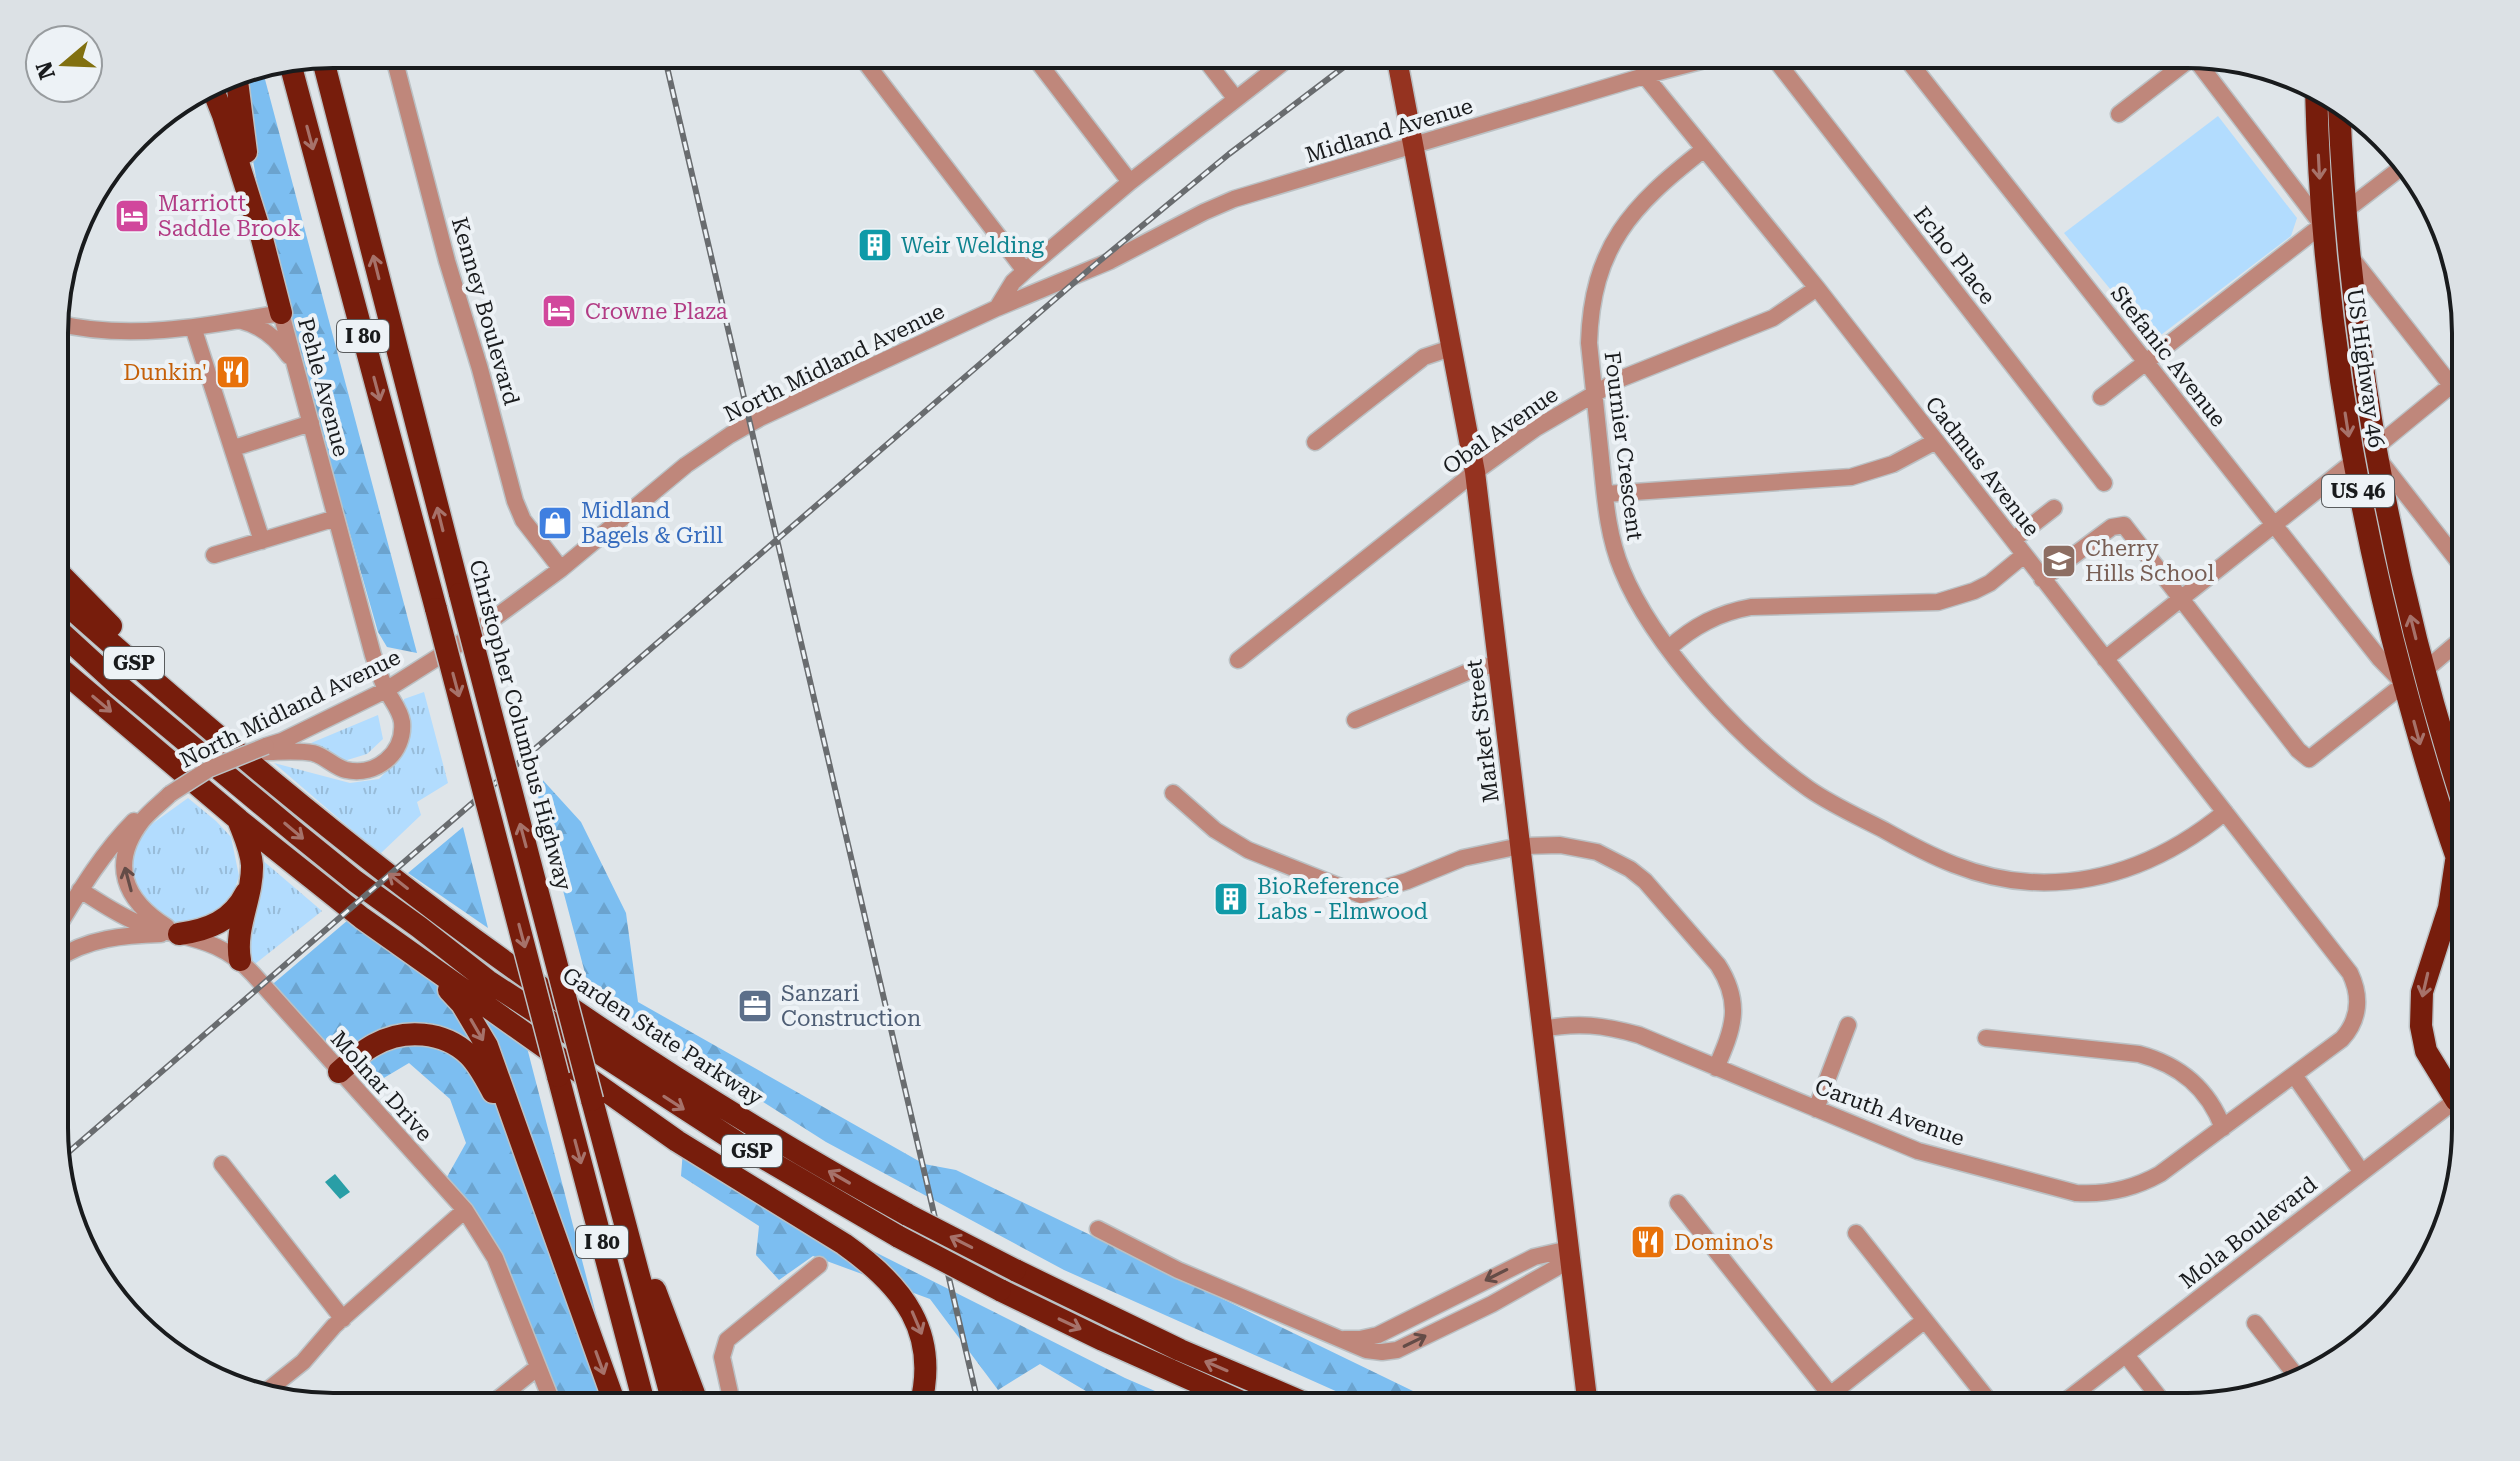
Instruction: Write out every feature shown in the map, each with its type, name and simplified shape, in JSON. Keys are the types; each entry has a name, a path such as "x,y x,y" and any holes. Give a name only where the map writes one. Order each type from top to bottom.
{"highway":[{"name":"Christopher Columbus Highway","path":"327,69 460,594 670,1393"},
{"name":"I 80","path":"292,72 641,1393"},
{"path":"238,86 261,235 281,313"},
{"path":"223,92 247,159"},
{"path":"215,96 261,235"},
{"name":"US Highway 46","path":"2317,102 2322,225 2353,462 2371,555 2404,684 2451,841"},
{"name":"US Highway 46","path":"2340,117 2354,308 2386,506 2424,671 2451,759"},
{"path":"68,582 213,730"},
{"name":"Garden State Parkway","path":"68,605 373,861 558,999 737,1115 908,1215 1180,1350 1280,1392"},
{"name":"GSP","path":"68,639 117,684 355,881 488,981 725,1135 899,1237 1103,1340 1221,1393"},
{"path":"68,656 117,684"},
{"path":"68,675 239,820 444,984 462,1004 492,1060 611,1393"},
{"path":"239,820 252,862 239,939 240,960"},
{"path":"179,934 206,928 232,914 250,884"},
{"path":"2451,893 2422,992 2421,1026 2426,1051 2451,1084"},
{"path":"362,918 677,1141 869,1262 890,1282 909,1307 921,1332 927,1360 924,1393"},
{"path":"339,1072 376,1043 416,1034 435,1036 469,1055 497,1098 584,1319"},
{"path":"618,1196 694,1393"}],"main road":[{"name":"Market Street","path":"1399,68 1475,472 1586,1392"}],"street":[{"path":"997,308 1013,282 1025,271 1130,182 1275,68"},
{"name":"Midland Avenue","path":"1073,276 1110,261 1234,199 1674,68"},
{"name":"Echo Place","path":"1782,68 2104,483"},
{"name":"Stefanic Avenue","path":"1914,68 2380,659 2404,684"},
{"path":"2119,114 2183,68"},
{"name":"Kenney Boulevard","path":"397,69 515,501 523,520 561,569"},
{"path":"870,69 1025,271"},
{"path":"1043,69 1130,182"},
{"path":"1212,69 1236,99"},
{"path":"2101,397 2322,225 2205,69"},
{"name":"Cadmus Avenue","path":"1645,76 1817,288 2350,973 2355,985 2357,1012 2347,1034 2294,1075"},
{"name":"Fournier Crescent","path":"1703,150 1646,197 1619,232 1598,278 1590,325 1589,343 1612,542 1621,569 1643,611 1669,648 1728,716 1772,759 1810,789 1928,855 1980,874 2030,882 2057,882 2112,874 2159,857 2184,843 2225,812"},
{"path":"2345,211 2396,171"},
{"path":"2349,255 2451,385 2377,453 2451,551"},
{"name":"North Midland Avenue","path":"68,910 108,850 147,809 209,769 250,752 285,747 386,690 472,635 561,569 686,465 730,435 760,418 997,308 1073,276"},
{"name":"Obal Avenue","path":"1238,660 1475,472 1536,428 1620,379 1773,318 1817,288"},
{"name":"Pehle Avenue","path":"68,325 114,332 193,327 281,313 373,655 402,721 394,753 385,763 359,771 344,769 313,753 285,747"},
{"path":"240,320 269,333 295,366"},
{"path":"193,327 262,541"},
{"path":"1315,442 1424,357 1451,348"},
{"path":"234,448 311,423"},
{"path":"1605,494 1851,477 1893,464 1936,441"},
{"path":"2105,659 2353,462"},
{"path":"2013,540 2054,508"},
{"path":"214,555 336,518"},
{"path":"2042,579 2112,527 2124,525 2298,750 2309,759 2404,684"},
{"path":"1669,648 1699,624 1751,607 1893,602 1918,604 1955,598 1990,583 2024,555"},
{"path":"2424,671 2451,648"},
{"path":"1355,720 1477,668 1499,664"},
{"path":"1173,793 1215,830 1248,850 1361,895 1397,885 1463,858 1520,846 1560,845 1597,852 1630,869 1645,881 1718,965 1731,989 1733,1020 1716,1068"},
{"path":"170,794 144,818 131,837 124,854 124,872 129,889 139,904 153,918 179,934"},
{"name":"Molnar Drive","path":"80,890 138,923 213,945 240,960 465,1210 495,1258 548,1393"},
{"path":"68,954 100,940 179,934"},
{"name":"Caruth Avenue","path":"1542,1029 1569,1024 1616,1028 1639,1035 1918,1151 2076,1193 2129,1189 2160,1174 2294,1075"},
{"path":"1816,1109 1848,1025"},
{"path":"1986,1038 2156,1058 2181,1071 2201,1088 2223,1128"},
{"path":"2294,1075 2361,1171"},
{"name":"Mola Boulevard","path":"2077,1392 2451,1104"},
{"path":"222,1164 343,1319"},
{"path":"1678,1203 1828,1392"},
{"path":"273,1386 303,1362 343,1319 465,1210"},
{"path":"1098,1229 1178,1270 1366,1350 1382,1352 1397,1350 1492,1304 1570,1254"},
{"path":"1856,1233 1982,1392"},
{"path":"1342,1339 1378,1335 1534,1257 1570,1254"},
{"path":"730,1393 722,1357 727,1340 819,1265"},
{"path":"1845,1392 1925,1320"},
{"path":"2255,1323 2292,1371"},
{"path":"2126,1355 2155,1392"},
{"path":"506,1393 538,1367"}],"green space":[{"path":"265,77 417,653 387,647 378,632 310,394 260,199 241,85"},
{"path":"2218,116 2297,218 2291,236 2153,341 2064,233"},
{"path":"424,692 448,783 417,802 421,815 380,854 274,763 350,783 379,779 402,755 404,699"},
{"path":"378,715 383,739 367,754 344,761 311,743"},
{"path":"530,766 581,822 626,913 638,1002 924,1164 956,1170 1416,1392 1339,1392 1064,1270 826,1142 590,992"},
{"path":"188,798 231,837 239,876 230,904 214,919 180,926 153,913 130,880 129,851 149,826"},
{"path":"463,827 488,928 408,873"},
{"path":"261,859 322,911 251,967 241,942"},
{"path":"348,920 524,1036 616,1393 543,1393 510,1295 443,1184 466,1143 450,1099 409,1063 367,1088 324,1067 261,994"},
{"path":"684,1137 865,1247 1159,1393 1089,1393 1040,1364 998,1390 930,1299 813,1256 779,1280 756,1255 759,1226 681,1176"}],"shaded area":[{"path":"335,1174 350,1192 340,1199 325,1182"}],"railway":[{"path":"69,1151 1091,268 1229,154 1342,68"},
{"path":"667,69 976,1393"}],"place":[{"name":"Marriott Saddle Brook","path":"132,216"},
{"name":"Weir Welding","path":"875,245"},
{"name":"Crowne Plaza","path":"559,311"},
{"name":"Dunkin'","path":"233,372"},
{"name":"Midland Bagels & Grill","path":"555,523"},
{"name":"Cherry Hills School","path":"2059,561"},
{"name":"BioReference Labs - Elmwood","path":"1231,899"},
{"name":"Sanzari Construction","path":"755,1006"},
{"name":"Domino's","path":"1648,1242"}]}
